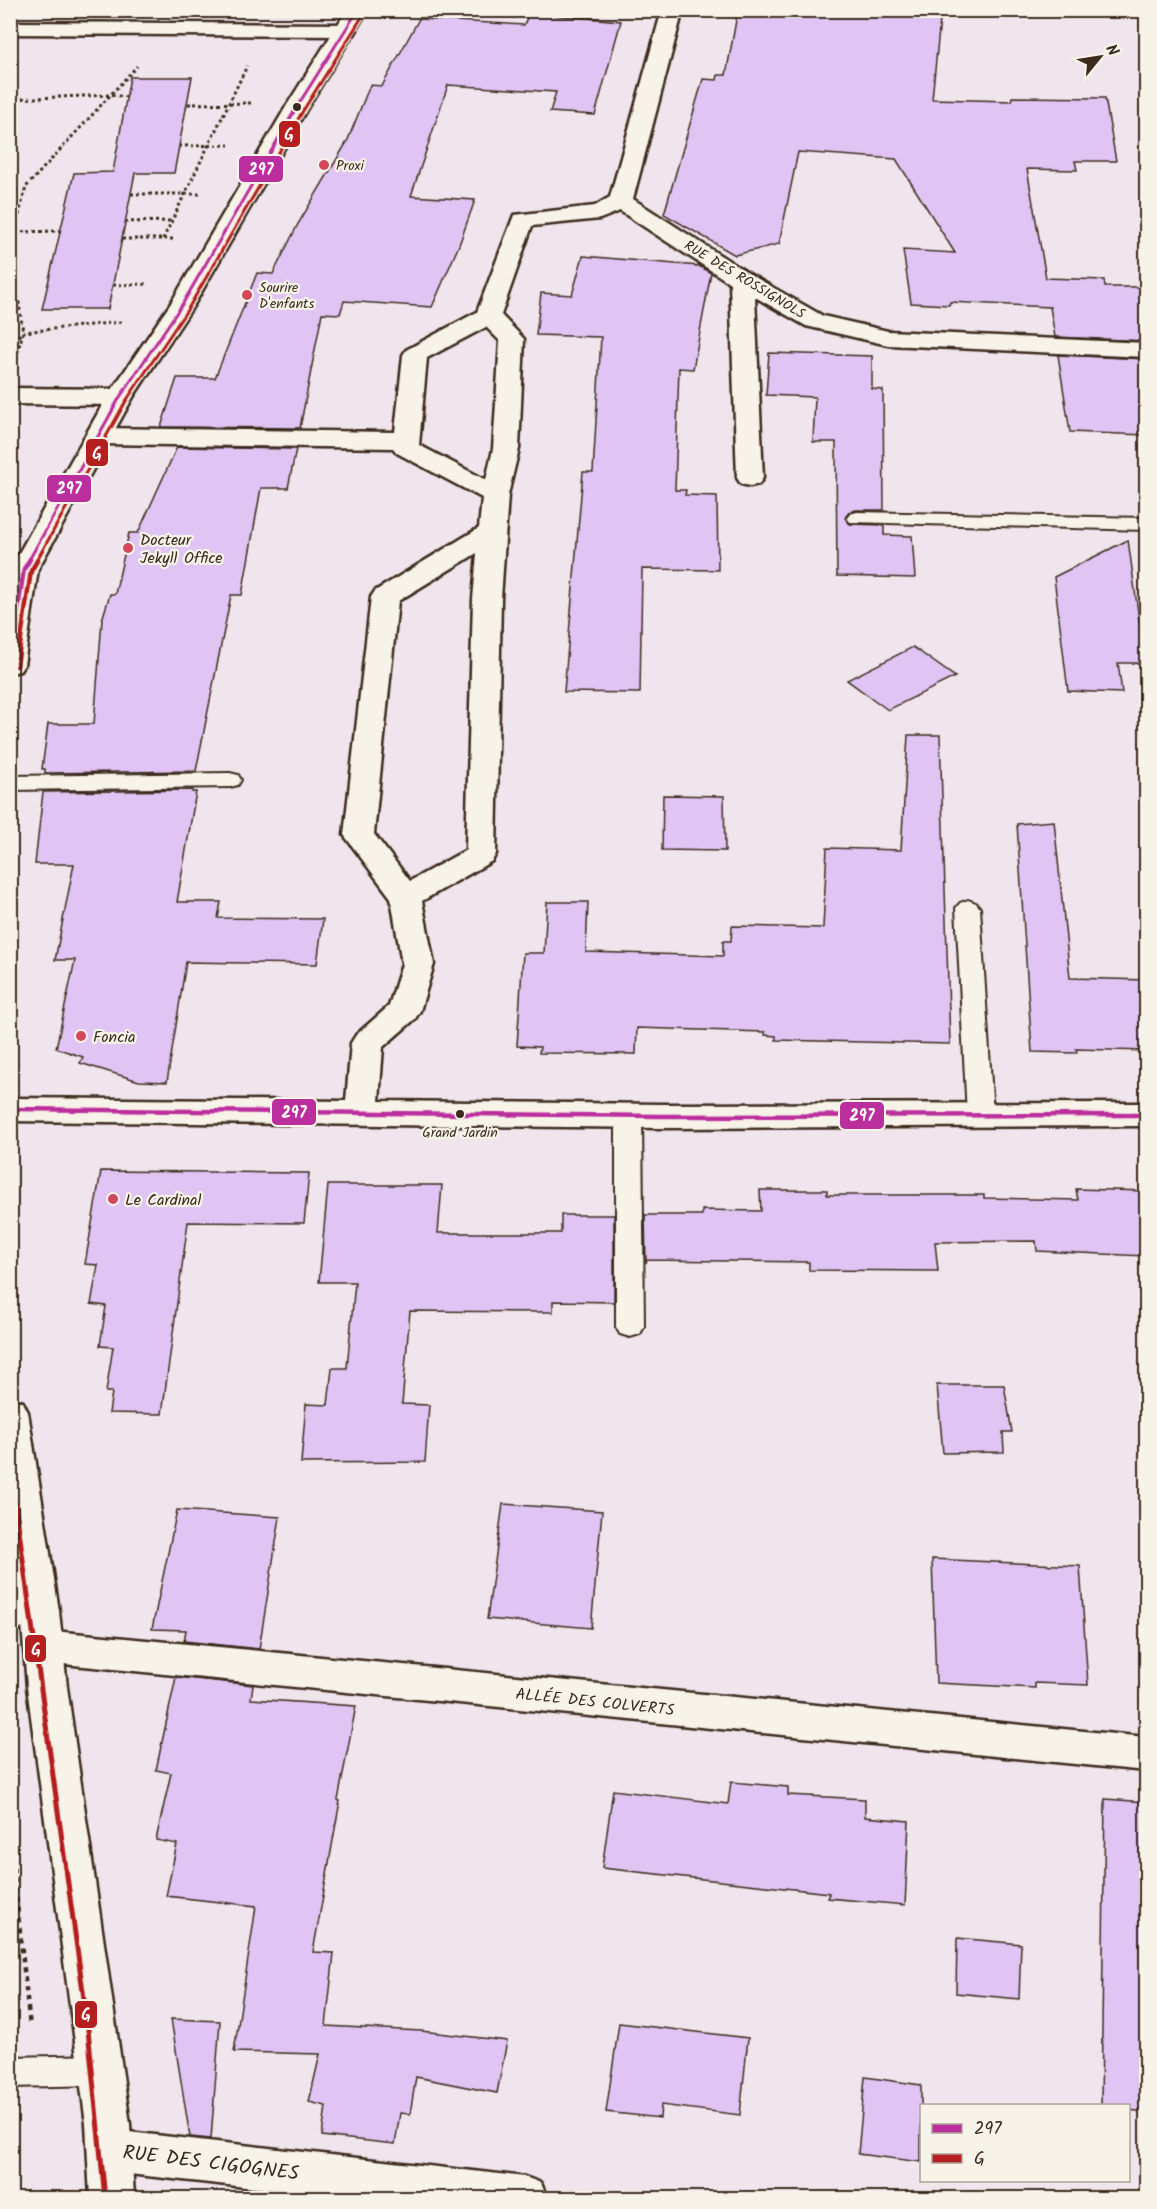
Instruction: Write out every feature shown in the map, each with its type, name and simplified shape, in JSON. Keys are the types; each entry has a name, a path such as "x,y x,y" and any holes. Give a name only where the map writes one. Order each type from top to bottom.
{"street":[{"path":"495,495 406,448 415,355 488,316 522,220 600,212 621,201 674,10"},
{"path":"10,28 352,20"},
{"path":"10,666 24,569 120,397 183,303 298,105 352,20"},
{"name":"RUE DES ROSSIGNOLS","path":"621,201 742,280 815,321 888,338 1146,350"},
{"path":"742,280 750,478"},
{"path":"406,897 481,854 487,599 495,495 506,449 512,339 488,316"},
{"path":"10,396 120,397"},
{"path":"99,436 407,441"},
{"path":"361,1114 367,1043 404,1011 418,964 406,897 359,835 385,597 492,532"},
{"path":"10,1109 629,1116 1146,1114"},
{"path":"10,1412 31,1623 100,2070 111,2151 112,2199"},
{"name":"ALLÉE DES COLVERTS","path":"31,1623 1146,1754"},
{"name":"RUE DES CIGOGNES","path":"111,2151 525,2199"}],"lane":[{"path":"857,518 1146,524"},
{"path":"10,783 230,780"},
{"path":"968,908 980,1115"},
{"path":"629,1116 630,1327"},
{"path":"24,2072 100,2070"}],"path":[{"path":"163,239 250,58"},
{"path":"23,332 17,290 16,232 26,187 138,65"},
{"path":"10,99 110,95 127,97"},
{"path":"188,104 263,103"},
{"path":"179,146 238,145"},
{"path":"131,194 207,194"},
{"path":"125,222 171,221"},
{"path":"16,232 60,231"},
{"path":"122,239 180,239"},
{"path":"10,279 17,290"},
{"path":"113,285 149,284"},
{"path":"10,290 17,290"},
{"path":"10,345 23,332 125,322"},
{"path":"10,1838 24,2072"}],"building":[{"path":"764,10 941,10 932,99 1011,101 1012,97 1105,98 1116,161 1075,161 1077,170 1027,169 1046,278 1104,280 1105,287 1146,287 1146,341 1055,337 1050,307 950,302 949,305 911,303 903,250 955,253 896,159 798,152 779,244 735,255 664,214 703,79 717,80 718,75 726,75 737,15 763,17"},
{"path":"529,13 621,21 595,115 550,112 556,92 448,85 411,196 475,200 459,245 432,307 344,301 340,314 322,313 300,428 161,427 177,378 215,378 257,273 273,274 298,224 347,142 370,85 382,86 419,19 524,25"},
{"path":"130,77 192,77 174,173 135,173 108,309 42,309 74,173 113,172"},
{"path":"583,256 699,266 711,273 693,369 679,368 675,490 686,490 685,495 717,496 718,570 642,569 640,693 564,692 583,472 593,472 601,337 536,335 541,293 572,295"},
{"path":"769,353 872,356 872,389 883,390 884,510 856,510 849,512 845,518 850,524 884,525 884,535 912,536 915,578 837,576 836,442 813,442 815,397 766,395"},
{"path":"1058,355 1146,359 1146,435 1070,432"},
{"path":"177,447 296,449 288,488 261,488 242,595 231,595 196,771 45,773 45,769 42,769 48,724 94,724 102,620 110,594 115,594 129,533 138,533"},
{"path":"1128,540 1145,663 1118,663 1122,693 1068,691 1054,577"},
{"path":"913,647 955,677 888,710 847,680"},
{"path":"908,735 940,735 950,1044 776,1040 776,1036 765,1035 765,1032 637,1028 636,1054 539,1053 540,1047 517,1046 523,953 544,953 547,902 588,902 586,952 723,956 723,941 731,941 732,926 823,928 827,848 901,850"},
{"path":"193,790 192,792 196,792 177,902 221,902 218,918 323,919 317,964 186,962 167,1082 139,1081 80,1063 83,1057 56,1048 75,960 55,960 74,864 35,864 43,792"},
{"path":"663,795 724,796 725,851 662,850"},
{"path":"1054,821 1070,978 1146,980 1146,1051 1076,1049 1077,1053 1032,1052 1017,824"},
{"path":"101,1171 309,1173 304,1223 188,1222 162,1414 109,1413 112,1392 106,1392 113,1347 100,1346 106,1306 91,1304 98,1265 85,1264"},
{"path":"328,1185 442,1185 438,1233 561,1233 561,1215 614,1215 614,1302 553,1301 553,1312 410,1311 402,1404 429,1405 425,1462 301,1463 306,1404 328,1405 332,1368 347,1368 355,1282 319,1282"},
{"path":"1076,1189 1146,1191 1146,1256 1037,1251 1036,1241 935,1242 938,1271 809,1270 809,1262 647,1260 646,1263 645,1215 702,1215 702,1210 761,1211 760,1190 827,1190 827,1195 984,1195 984,1198 1078,1200"},
{"path":"937,1385 1004,1385 1012,1432 1003,1432 1004,1452 943,1453"},
{"path":"503,1504 602,1511 591,1628 487,1619"},
{"path":"177,1510 280,1517 259,1649 184,1641 186,1630 152,1629"},
{"path":"932,1559 1080,1566 1088,1685 1035,1683 1035,1688 936,1683"},
{"path":"176,1677 253,1685 251,1699 356,1706 313,1952 334,1953 326,2026 421,2031 507,2041 497,2093 416,2077 410,2114 400,2113 395,2144 322,2136 326,2106 309,2102 320,2054 234,2052 256,1906 166,1896 177,1844 156,1840 171,1773 156,1770"},
{"path":"731,1782 788,1787 788,1795 865,1799 865,1817 909,1821 905,1905 828,1898 829,1893 602,1868 613,1790 728,1804"},
{"path":"1105,1799 1146,1802 1146,2112 1130,2110 1130,2104 1101,2104"},
{"path":"957,1938 1021,1944 1019,1999 956,1993"},
{"path":"171,2019 220,2021 211,2139 190,2137"},
{"path":"619,2023 748,2038 740,2115 661,2105 660,2118 606,2112"},
{"path":"865,2077 921,2085 920,2162 858,2154"}],"transit line":[{"name":"297","path":"10,662 24,569 120,397 183,303 298,105 358,10"},
{"name":"G","path":"17,666 31,571 126,401 189,307 304,109 364,14"},
{"name":"297","path":"10,1109 661,1116 1146,1115"},
{"name":"G","path":"10,1466 87,2020 98,2109 105,2198"}],"place":[{"name":"Proxi","path":"324,165"},
{"name":"Sourire D'enfants","path":"247,295"},
{"name":"Docteur Jekyll Office","path":"128,548"},
{"name":"Foncia","path":"81,1036"},
{"name":"Grand Jardin","path":"460,1114"},
{"name":"Le Cardinal","path":"113,1199"}]}
